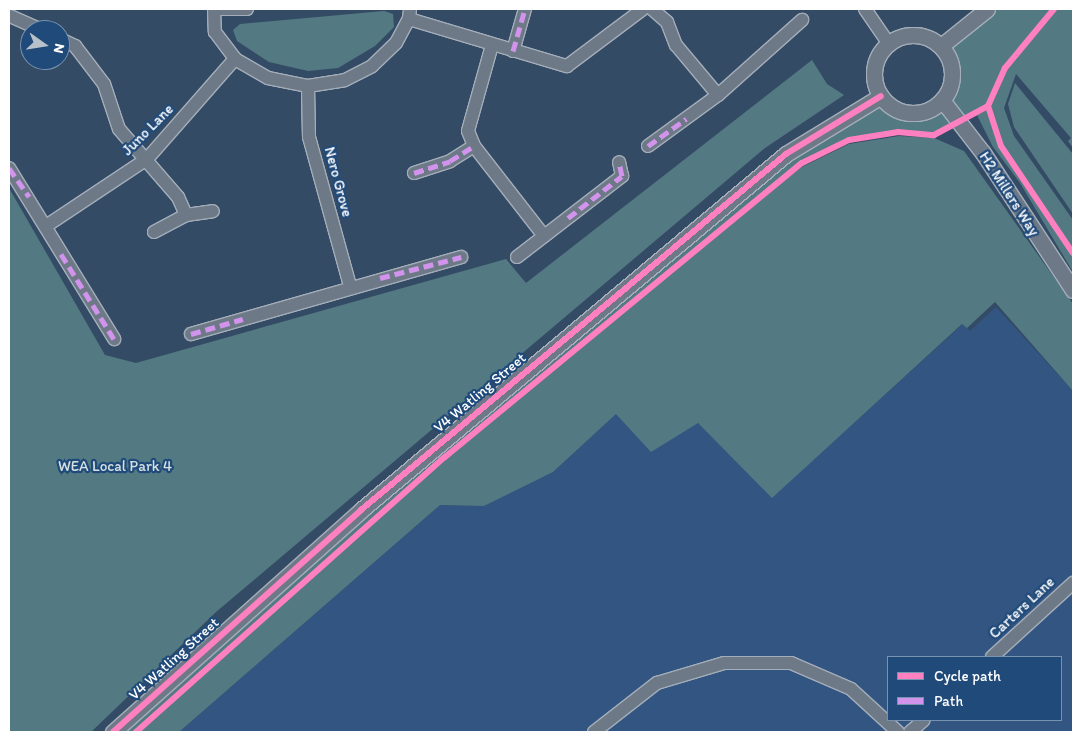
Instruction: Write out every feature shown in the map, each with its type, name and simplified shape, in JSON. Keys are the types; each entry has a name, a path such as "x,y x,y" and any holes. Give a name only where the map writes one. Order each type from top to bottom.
{"street":[{"path":"214,9 215,32 236,60 268,78 308,86 345,80 372,66 396,43 409,14 492,45 567,66 643,9"},
{"path":"218,9 247,9"},
{"path":"513,51 526,9"},
{"path":"652,9 667,22 676,45 718,95"},
{"path":"865,9 889,44"},
{"path":"940,46 987,9"},
{"path":"10,16 20,21"},
{"path":"648,146 718,95 802,20"},
{"path":"910,35 940,46 952,74 942,100 930,109 909,112 881,96 876,63 889,44 910,35"},
{"path":"70,44 75,46 104,84 119,129 178,197 186,216"},
{"path":"492,45 468,131 474,146 544,236"},
{"name":"Juno Lane","path":"46,226 147,159 236,60"},
{"name":"Nero Grove","path":"308,86 309,137 350,286"},
{"name":"V4 Watling Street","path":"113,732 361,510 778,161 881,96"},
{"name":"H2 Millers Way","path":"942,100 983,152 1073,290"},
{"path":"414,173 450,161 474,146"},
{"path":"517,257 622,176 619,162"},
{"path":"9,168 114,339"},
{"path":"154,232 186,216 213,211"},
{"path":"191,334 350,286 461,257"},
{"name":"Carters Lane","path":"993,656 1073,583"},
{"path":"594,732 657,683 724,663 791,663 851,689 898,732"},
{"path":"910,732 923,721"}],"shaded area":[{"path":"996,307 1073,391 1073,732 179,732 440,505 484,506 553,472 616,414 698,423 772,497 963,324 970,331"}],"green space":[{"path":"987,9 1073,9 1073,148 1068,141 1071,138 1016,74 1004,108 1014,136 1073,220 1073,272 1020,183 993,147 977,115 985,107 934,135 898,132 848,140 802,163 733,219 802,167 849,144 899,136 934,138 964,151 1073,304 1073,391 995,302 967,328 962,324 772,498 698,423 651,452 616,414 553,472 484,506 440,505 179,732 113,732 786,154 881,96 909,112 936,105 947,93 952,74 941,46"},
{"path":"384,11 393,14 394,27 375,46 338,68 308,71 269,62 237,41 233,30 240,24"},
{"name":"WEA Local Park 4","path":"812,60 827,84 844,95 765,148 216,612 91,732 9,732 9,188 105,355 136,363 506,259 526,283"},
{"path":"1015,83 1073,154 1073,214 1014,127 1008,104"}],"marked path":[{"path":"513,51 525,9"},
{"path":"648,146 686,119"},
{"path":"414,173 450,161 474,146"},
{"path":"568,218 622,176 619,162"},
{"path":"9,168 29,197"},
{"path":"61,254 114,339"},
{"path":"380,278 461,257"},
{"path":"191,334 243,319"}],"cycle path":[{"path":"1054,9 1005,68 988,106 1001,146 1073,253"},
{"path":"113,732 361,510 786,154 881,96"},
{"path":"136,732 445,457 802,163 849,140 898,132 934,135 988,106"}]}
